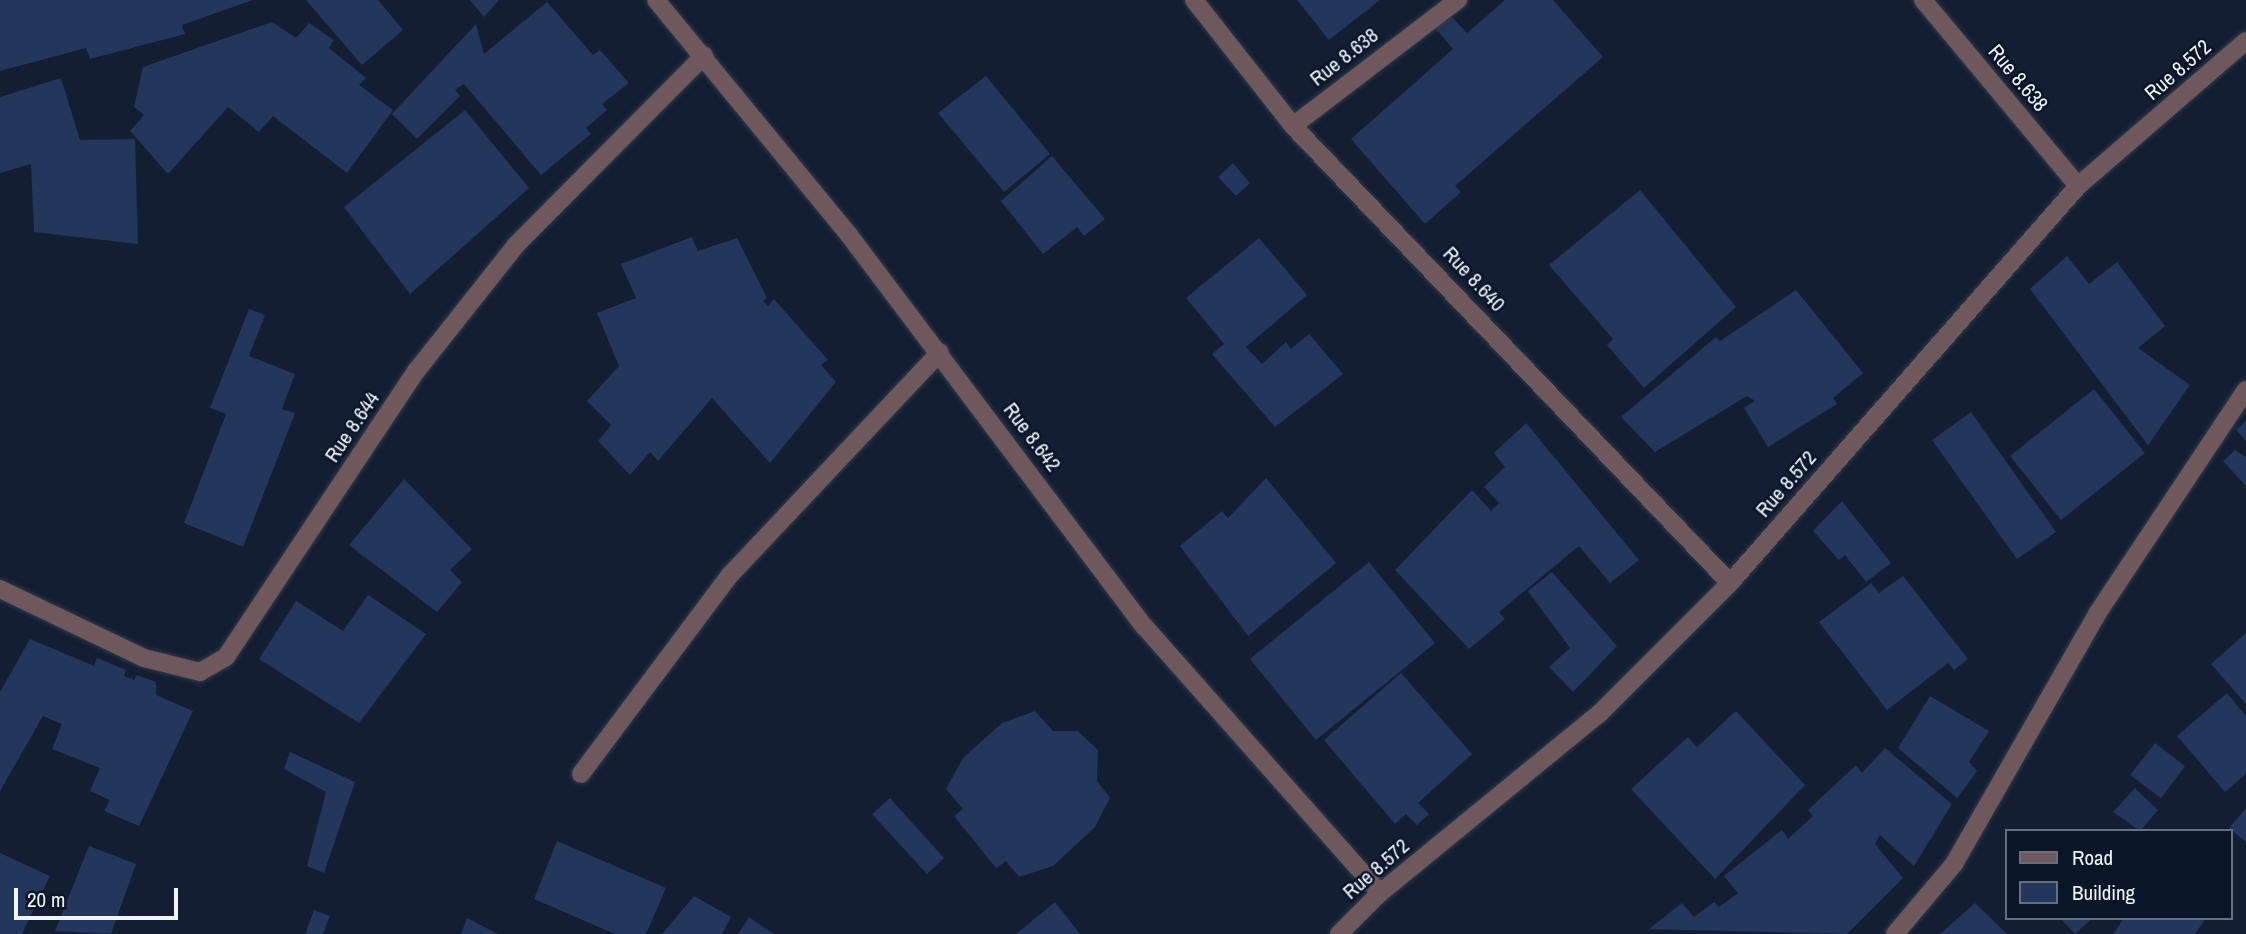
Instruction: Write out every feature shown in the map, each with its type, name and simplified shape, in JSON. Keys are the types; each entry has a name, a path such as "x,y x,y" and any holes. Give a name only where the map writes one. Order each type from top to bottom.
{"street":[{"name":"Rue 8.642","path":"656,0 704,56 940,352 1144,626 1380,893"},
{"name":"Rue 8.640","path":"1195,0 1293,126 1730,583"},
{"name":"Rue 8.638","path":"1293,126 1458,0"},
{"name":"Rue 8.638","path":"1923,0 2078,186"},
{"name":"Rue 8.572","path":"1339,934 1380,893 1599,714 1730,583 2078,186 2246,41"},
{"name":"Rue 8.644","path":"0,589 144,658 200,672 226,657 418,370 516,245 704,56"},
{"path":"581,774 730,575 940,352"},
{"path":"1895,934 1954,864 2097,614 2246,390"}],"building":[{"path":"0,0 253,0 182,25 185,34 90,59 86,48 0,71"},
{"path":"306,0 378,0 403,30 362,65"},
{"path":"470,0 499,0 484,17"},
{"path":"1297,0 1380,0 1329,40"},
{"path":"1505,0 1553,0 1603,57 1455,186 1461,192 1425,224 1351,139 1453,49 1436,29 1451,16 1467,33"},
{"path":"547,2 593,55 600,50 629,83 602,104 607,110 586,128 591,134 541,175 464,84 455,90 460,96 417,139 392,114 476,24 484,54"},
{"path":"272,22 296,38 309,23 334,40 329,48 366,78 359,85 393,110 347,173 273,116 259,132 228,107 168,174 130,131 144,115 134,107 143,67"},
{"path":"986,76 1050,154 1004,192 938,113"},
{"path":"61,78 80,140 135,139 138,244 34,232 31,164 0,173 0,97"},
{"path":"465,110 529,188 410,294 344,207"},
{"path":"1052,156 1105,219 1084,236 1077,227 1043,254 1001,201"},
{"path":"1233,163 1250,183 1236,196 1218,177"},
{"path":"1640,190 1736,307 1644,388 1607,345 1613,339 1549,265"},
{"path":"692,237 698,251 737,238 767,298 763,301 768,306 774,299 828,360 821,365 836,382 770,463 712,398 658,461 650,452 630,475 598,441 611,425 587,401 619,366 597,313 636,298 621,264"},
{"path":"1259,238 1307,295 1246,347 1262,364 1286,342 1291,349 1309,334 1343,374 1275,427 1212,354 1224,344 1186,298"},
{"path":"2067,256 2089,284 2117,262 2165,326 2138,348 2190,385 2148,445 2030,289"},
{"path":"1796,290 1863,373 1833,398 1837,404 1768,447 1744,408 1755,401 1747,396 1655,452 1621,417 1716,337 1720,341"},
{"path":"249,309 265,315 249,356 295,374 282,409 295,413 243,547 184,523 226,414 210,408"},
{"path":"2094,389 2145,453 2061,520 2010,456"},
{"path":"1971,412 2056,532 2017,559 1932,440"},
{"path":"2246,421 2246,441 2236,430"},
{"path":"1526,423 1639,560 1610,583 1579,546 1499,612 1505,619 1469,649 1395,570 1472,490 1491,511 1499,503 1484,487 1505,467 1494,453"},
{"path":"2235,450 2246,457 2246,486 2223,461"},
{"path":"1266,478 1336,563 1248,636 1180,546 1222,511 1228,518"},
{"path":"404,479 472,549 450,570 462,582 437,612 349,545"},
{"path":"1842,501 1891,563 1866,582 1845,555 1839,560 1813,531"},
{"path":"1369,562 1435,643 1316,740 1250,659"},
{"path":"1552,572 1617,646 1573,692 1549,667 1570,648 1528,591"},
{"path":"1903,576 1968,659 1954,670 1948,663 1887,710 1819,622 1871,583 1879,593"},
{"path":"368,595 426,634 359,723 259,659 296,601 343,631"},
{"path":"2246,633 2246,704 2211,664"},
{"path":"30,639 94,666 97,658 126,670 124,676 134,680 137,675 156,682 156,695 193,711 139,826 104,811 110,800 90,791 100,768 52,749 62,724 43,716 0,791 0,692"},
{"path":"1401,673 1472,754 1418,803 1429,814 1417,825 1406,814 1395,824 1324,740"},
{"path":"2227,693 2246,716 2246,774 2225,792 2177,736"},
{"path":"1930,696 1989,731 1969,762 1977,771 1957,798 1898,748"},
{"path":"1035,711 1053,731 1078,731 1098,750 1097,781 1110,798 1095,827 1053,866 1019,877 1006,861 996,868 954,816 963,809 946,789 963,758 1002,723"},
{"path":"1736,711 1805,785 1715,879 1631,789 1688,737 1697,747"},
{"path":"2155,743 2185,766 2161,798 2130,775"},
{"path":"1885,748 1952,804 1914,866 1880,835 1875,844 1903,878 1847,934 1649,929 1682,903 1694,917 1714,902 1719,907 1738,893 1724,876 1782,830 1788,839 1813,816 1808,810 1856,765 1862,773"},
{"path":"290,752 355,782 324,873 307,866 326,792 284,769"},
{"path":"2135,788 2158,810 2142,829 2137,829 2113,812"},
{"path":"890,798 944,858 927,874 872,814"},
{"path":"2246,808 2246,842 2229,828"},
{"path":"557,841 666,888 646,934 615,934 534,899"},
{"path":"89,846 136,864 111,934 55,931"},
{"path":"0,853 50,876 22,934 0,934"},
{"path":"694,896 731,917 722,934 662,934"},
{"path":"1055,902 1080,934 1016,934"},
{"path":"1975,903 2007,934 1940,934"},
{"path":"314,910 330,916 323,934 305,934"},
{"path":"749,917 774,934 738,934"},
{"path":"467,918 498,934 461,934"},
{"path":"2062,920 2091,920 2075,934"},
{"path":"2123,920 2205,920 2195,934 2113,934"}]}
